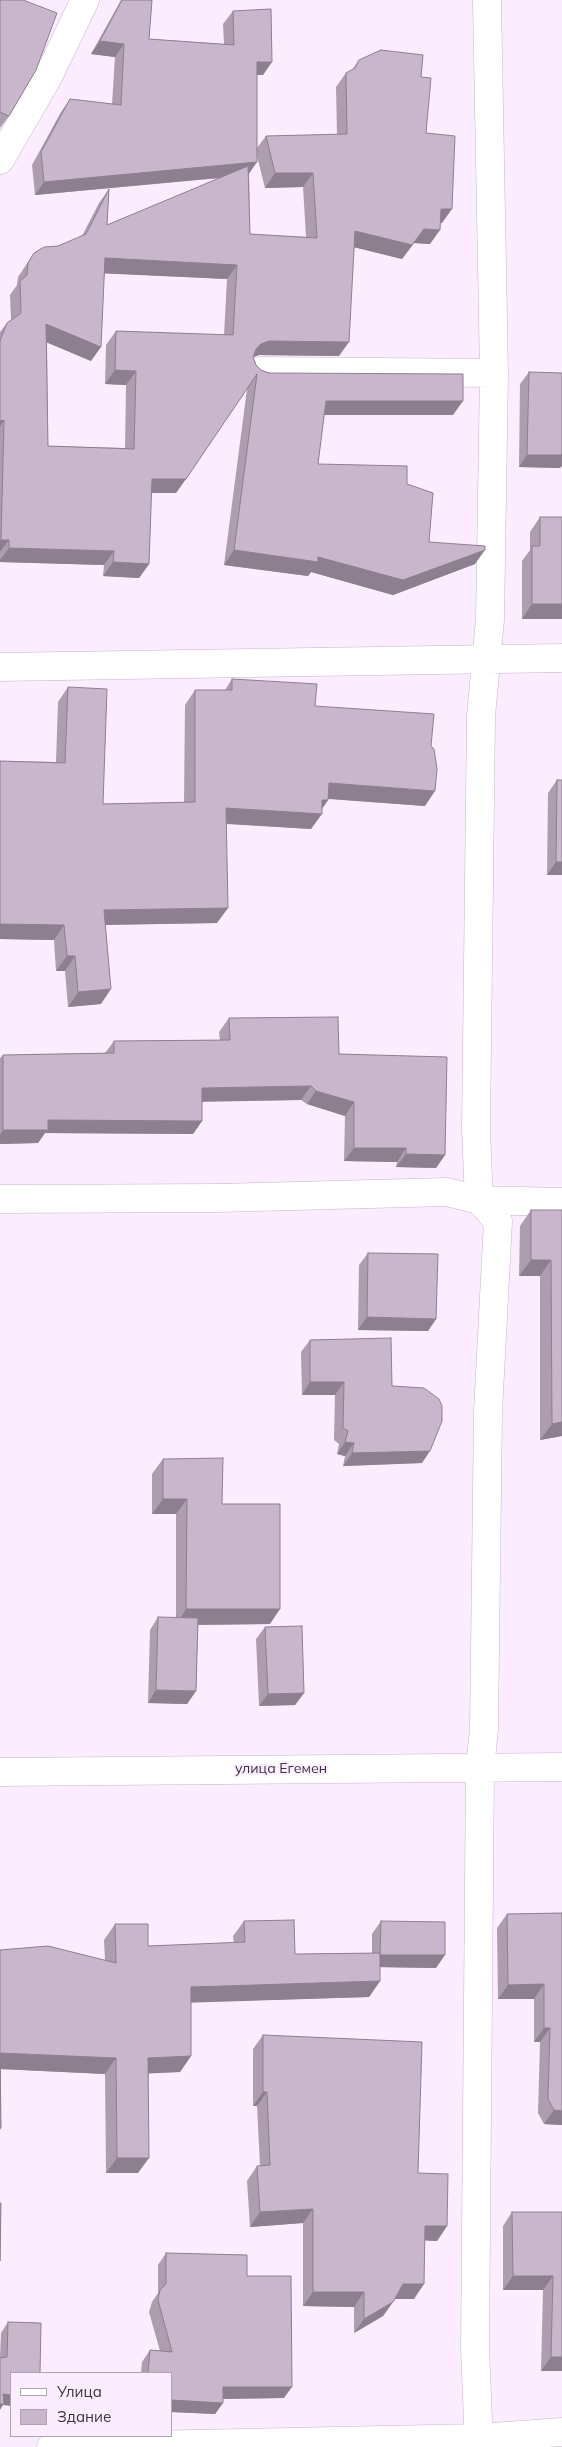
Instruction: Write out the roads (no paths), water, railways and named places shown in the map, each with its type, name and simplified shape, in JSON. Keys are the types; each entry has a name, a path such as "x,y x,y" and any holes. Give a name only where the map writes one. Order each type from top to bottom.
{"street":[{"path":"0,160 48,77 85,0"},
{"path":"479,2442 475,2347 480,1768 484,1728 488,1412 498,1221 479,1200 476,1129 481,716 490,620 494,373 487,0"},
{"path":"259,372 494,373"},
{"path":"0,667 562,658"},
{"path":"0,1199 218,1198 447,1192 479,1200 562,1202"},
{"name":"улица Егемен","path":"0,1772 562,1767"},
{"path":"51,2447 479,2442 562,2432"}]}
